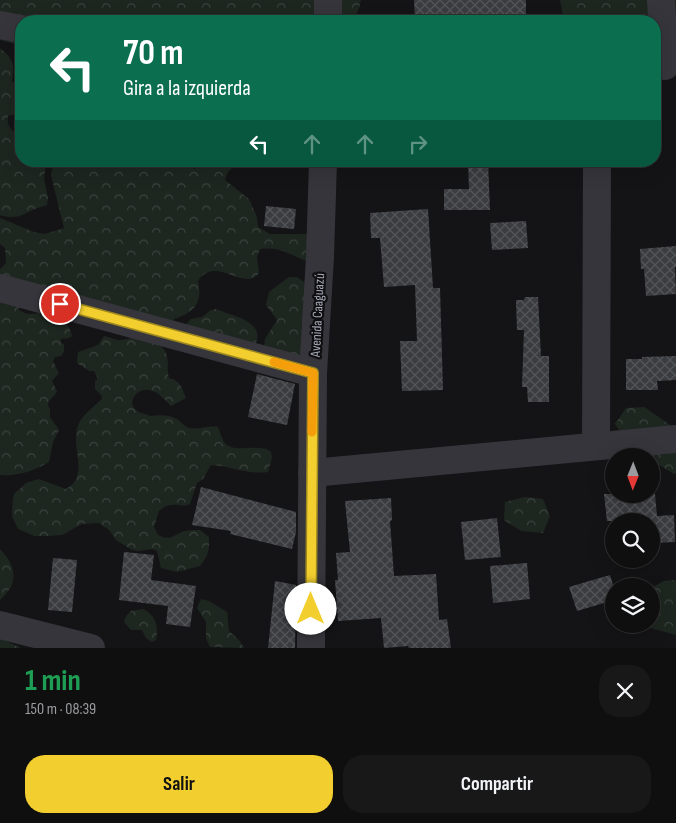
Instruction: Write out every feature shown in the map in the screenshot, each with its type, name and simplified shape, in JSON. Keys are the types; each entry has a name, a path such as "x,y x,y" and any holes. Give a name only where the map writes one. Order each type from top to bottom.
{"street":[{"path":"328,0 328,15"},
{"path":"661,0 665,66"},
{"path":"0,25 15,28"},
{"name":"Avenida Caaguazú","path":"311,648 313,373 323,167"},
{"path":"596,446 597,167"},
{"path":"0,288 313,373"},
{"path":"312,473 676,439"},
{"path":"0,625 91,648"}],"green space":[{"path":"0,0 361,0 356,15 15,15 15,44 0,40"},
{"path":"560,0 676,0 676,25 661,22 661,15 563,15"},
{"path":"0,48 11,60 12,82 15,82 15,114 8,116 8,123 15,133 15,167 45,167 44,179 48,198 47,205 22,215 14,217 0,215"},
{"path":"53,167 192,167 194,169 198,167 234,167 225,180 249,199 257,217 258,227 270,234 319,234 312,263 268,248 260,249 257,257 259,273 253,278 246,279 213,271 205,274 198,281 199,295 195,306 187,314 174,319 172,327 19,307 19,310 23,312 43,314 57,324 66,324 72,336 61,339 64,345 64,352 61,356 55,357 53,361 59,373 52,381 57,391 48,406 50,417 59,430 53,442 49,462 26,472 0,475 0,269 6,263 5,248 0,244 0,218 34,232 45,234 64,228 51,175"},
{"path":"289,277 297,277 311,287 305,357 264,347 265,339 277,320 266,305 269,292"},
{"path":"216,309 243,319 255,328 257,340 249,355 182,329 191,319 202,317 211,310"},
{"path":"104,336 120,340 142,339 163,348 167,358 169,378 179,383 186,398 171,406 164,398 153,391 141,391 137,393 132,403 138,411 150,416 170,416 190,428 218,427 224,442 228,446 233,448 260,448 271,452 272,458 268,472 261,473 211,465 203,479 197,483 190,504 182,506 172,505 164,507 159,511 154,527 158,535 169,538 184,531 200,530 209,537 207,556 200,566 177,572 161,568 157,551 152,549 132,550 116,540 109,530 99,523 82,524 62,535 34,536 18,529 12,516 14,494 26,483 39,479 66,489 74,483 78,467 76,439 80,421 102,399 95,389 95,381 98,379 94,371 89,371 77,363 78,352 98,345"},
{"path":"644,407 676,429 676,473 674,474 660,465 660,448 634,448 626,439 615,424 626,408"},
{"path":"525,497 543,499 550,516 543,533 521,531 504,520 505,502"},
{"path":"0,549 10,562 13,581 6,594 0,600"},
{"path":"676,580 676,635 660,631 660,583"},
{"path":"201,599 209,601 227,612 229,631 239,640 244,648 210,647 206,638 206,622 197,608"},
{"path":"143,609 156,622 156,640 152,642 146,638 142,630 131,630 124,622 131,611"},
{"path":"0,638 21,648 0,648"}],"building":[{"path":"414,0 526,0 526,15 415,15"},
{"path":"468,167 488,167 490,210 444,210 444,189 469,189"},
{"path":"266,206 296,209 294,229 264,226"},
{"path":"428,209 433,288 440,288 443,390 402,391 400,341 417,341 415,285 384,287 380,238 371,238 370,213"},
{"path":"526,221 528,248 492,250 490,223"},
{"path":"676,246 676,294 646,296 644,269 641,269 640,249"},
{"path":"525,297 538,297 541,356 549,356 549,402 528,402 527,387 522,387 524,330 517,330 516,300 524,300"},
{"path":"676,356 676,380 657,381 658,390 626,390 626,359"},
{"path":"257,374 295,384 287,425 248,417"},
{"path":"201,487 296,512 296,532 292,549 230,534 231,531 192,525"},
{"path":"391,498 392,520 390,521 394,576 436,574 439,620 447,619 451,648 409,648 408,646 384,648 381,618 338,621 335,580 338,580 336,553 350,552 345,501"},
{"path":"605,503 656,503 657,513 606,513"},
{"path":"674,515 675,542 660,543 660,516"},
{"path":"497,518 501,557 465,560 461,522"},
{"path":"124,552 154,555 151,580 196,586 190,627 166,624 168,606 119,600"},
{"path":"53,558 77,560 72,612 48,610"},
{"path":"527,563 530,599 493,603 490,566"},
{"path":"610,575 611,578 605,578 605,603 577,611 569,587"},
{"path":"275,581 296,585 295,648 268,648"}],"slow traffic":[{"path":"274,362 313,373 312,432"}],"route":[{"path":"60,304 313,373 311,609"}]}
